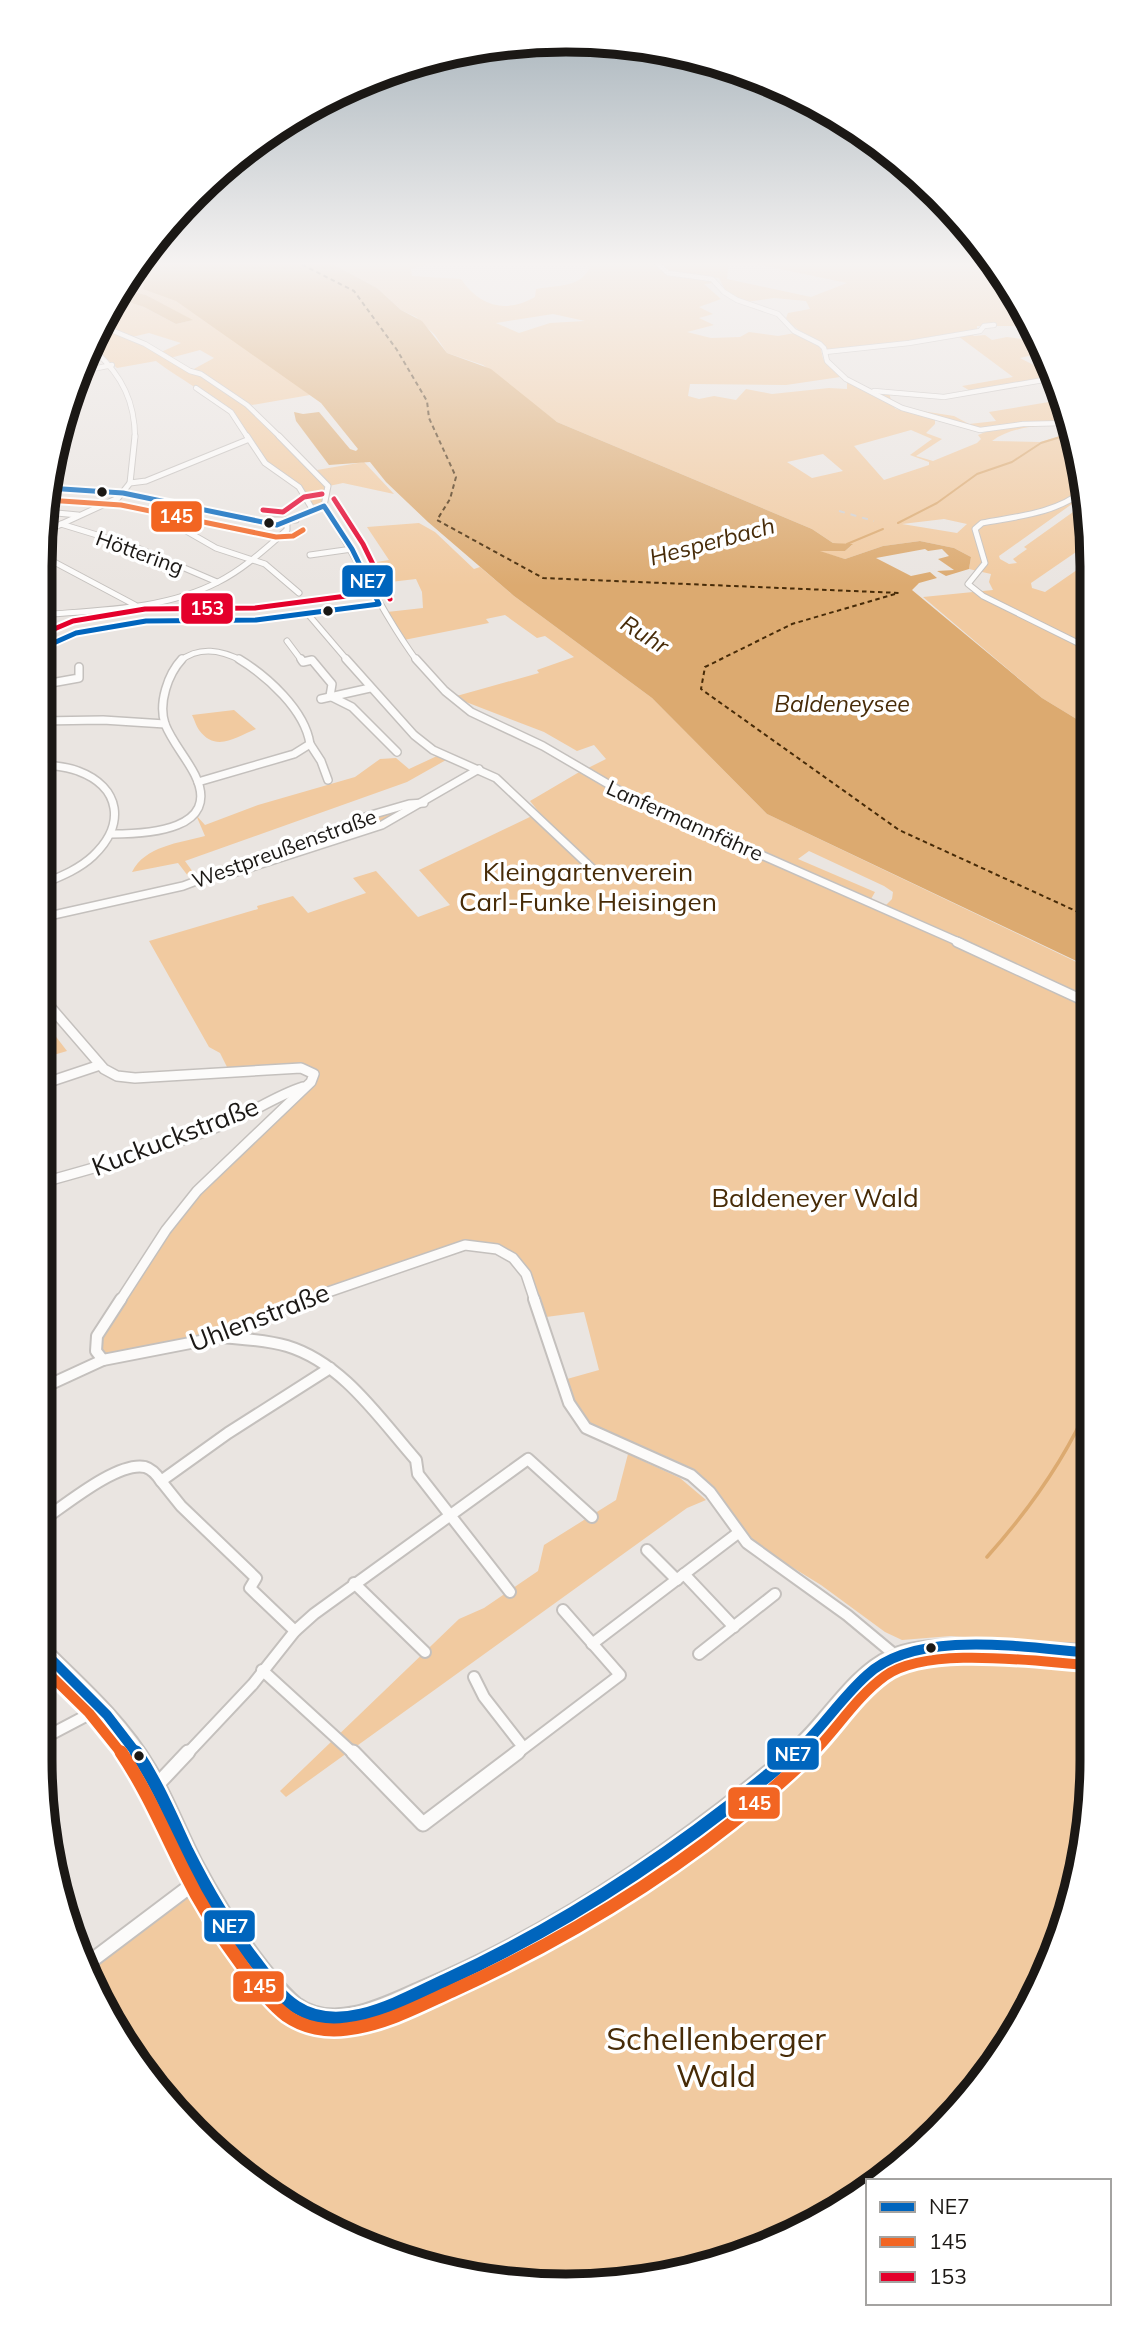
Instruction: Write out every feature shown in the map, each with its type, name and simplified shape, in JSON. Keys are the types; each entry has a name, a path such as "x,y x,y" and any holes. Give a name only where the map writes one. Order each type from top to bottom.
{"main road":[{"path":"52,1660 133,1748 156,1786 201,1878 244,1950 289,2001 314,2015 327,2018 357,2016 447,1982 536,1938 643,1868 762,1781 804,1745 876,1668 895,1655 953,1649 1080,1653"}],"street":[{"path":"54,527 118,498 130,483 135,411 116,370"},
{"name":"Lanfermannfähre","path":"191,370 247,405 286,441 328,486 324,506 352,549 391,625 421,666 445,691 471,712 543,746 632,798 898,914 1080,999"},
{"path":"836,370 902,408 936,416 972,429 1059,424"},
{"path":"870,391 944,397 1044,380"},
{"path":"195,388 230,412 265,463 299,487 311,507"},
{"path":"130,483 146,481 247,440"},
{"path":"59,489 122,493 284,525 311,507 324,506"},
{"path":"58,491 68,489"},
{"path":"1075,498 1049,511 982,523 975,529 975,533 985,563 968,583 971,589 1080,644"},
{"path":"56,513 78,515"},
{"path":"262,522 294,519"},
{"path":"169,521 212,546 265,564 299,593"},
{"name":"Höttering","path":"61,524 133,546 217,582"},
{"path":"52,614 135,605 181,596 217,582 250,560 286,530 284,525"},
{"path":"310,555 352,549"},
{"path":"52,561 135,605"},
{"path":"52,644 76,633 146,621 246,621 379,604"},
{"path":"307,613 405,727 430,748 496,778 597,873"},
{"path":"287,641 303,662 312,660 327,677 332,684 330,696"},
{"path":"112,834 156,831 182,821 200,804 198,782 165,724 164,705 174,666 194,654 220,653 240,660 279,693 308,734 310,744 321,761 328,780"},
{"path":"52,683 79,678 79,667"},
{"path":"321,699 370,688"},
{"path":"330,696 352,707 397,752"},
{"path":"52,721 90,719 165,724"},
{"path":"198,782 276,760 306,749 310,744"},
{"path":"52,766 85,772 107,787 115,799 117,809 112,834 84,864 52,879"},
{"name":"Westpreußenstraße","path":"52,915 240,873 395,818 479,769"},
{"name":"Westpreußenstraße","path":"183,886 385,811 424,803"},
{"name":"Westpreußenstraße","path":"385,811 395,818"},
{"path":"52,1009 100,1065 113,1075 128,1078 306,1068 314,1073 308,1085 207,1180 178,1214 97,1336 96,1350 103,1360"},
{"path":"52,1081 100,1065"},
{"name":"Kuckuckstraße","path":"52,1181 227,1123 276,1096 308,1085"},
{"name":"Uhlenstraße","path":"52,1383 103,1360 196,1344 220,1337 325,1291 432,1254 465,1245 497,1249 513,1258 526,1273 569,1403 580,1422 608,1438 691,1475 710,1492 738,1533 759,1555 847,1615 895,1655"},
{"path":"220,1337 253,1338 284,1344 310,1355 330,1368 358,1394 416,1460 418,1474 452,1513 510,1592"},
{"path":"161,1481 228,1433 330,1368"},
{"path":"156,1786 253,1685 262,1670 295,1631 355,1583 528,1459 592,1517"},
{"path":"52,1514 125,1468 144,1466 153,1471 181,1506 256,1578 250,1588 295,1631"},
{"path":"592,1644 738,1533"},
{"path":"647,1550 734,1627"},
{"path":"355,1583 425,1652"},
{"path":"699,1654 775,1594"},
{"path":"262,1670 344,1743 423,1824 620,1675 563,1610"},
{"path":"474,1677 484,1696 523,1747"},
{"path":"52,1734 99,1709"},
{"path":"93,1959 201,1878"}],"green space":[{"path":"169,370 277,370 310,395 252,405 239,397 327,486 324,504 307,505 296,486 260,458 240,426 215,401"},
{"path":"489,370 833,370 840,377 786,385 690,384 688,396 699,399 714,396 736,400 746,389 772,394 829,388 847,389 847,379 869,392 889,393 891,400 886,400 896,409 935,417 935,424 926,433 942,439 916,456 933,461 977,443 981,439 978,435 988,431 915,410 954,416 969,424 996,421 989,412 1052,401 1059,425 1018,429 992,441 1040,442 1063,435 1075,502 999,556 1009,564 1017,563 1013,559 1027,549 1024,547 1076,510 1079,550 1031,583 1032,588 1045,592 1080,568 1080,721 1042,698 923,597 993,590 989,582 991,574 969,569 971,557 954,548 920,541 883,546 845,559 818,551 845,551 852,545 833,543 812,529 557,422","holes":["911,430 932,439 910,455 929,462 929,465 884,480 854,446","823,454 843,471 812,478 787,462","944,519 967,524 957,533 902,524"]},
{"path":"1003,370 1040,370 1043,378 972,392 962,386 1013,377"},
{"path":"364,462 394,494 343,483 329,486 317,470"},
{"name":"Baldeneyer Wald","path":"419,523 435,532 474,569 480,567 514,596 652,698 767,814 1080,964 1080,1645 951,1636 902,1640 885,1632 821,1585 756,1545 683,1466 609,1435 584,1420 575,1406 567,1379 599,1370 584,1312 546,1317 528,1274 498,1248 449,1247 320,1290 255,1316 218,1335 104,1358 99,1354 98,1336 179,1214 309,1085 315,1070 229,1071 220,1053 209,1047 149,941 293,896 308,913 366,893 353,878 376,871 418,917 450,905 419,870 534,815 559,837 530,801 581,771 633,797 584,770 606,759 594,745 577,751 544,732 453,697 539,673 537,670 574,657 545,636 537,638 505,615 486,619 489,623 404,640 387,612 423,608 422,592 416,579 373,584 364,564 389,560 367,527","holes":["809,851 893,892 892,899 886,905 871,899 875,892 798,859"]},
{"path":"234,710 256,729 234,739 219,742 206,737 192,715"},
{"path":"437,756 446,760 407,782 185,861 198,879 192,881 178,863 132,872 145,856 154,851 205,836 196,815 205,825 258,805 355,777 380,759 396,758 409,769"},
{"path":"418,804 338,839 198,880 370,817"},
{"path":"52,1032 67,1051 52,1055"},
{"path":"628,1454 680,1478 706,1500 687,1508 286,1797 280,1791 459,1619 484,1608 538,1571 544,1545 616,1500"},
{"name":"Schellenberger Wald","path":"1034,1657 1080,1657 1080,1760 1070,1860 1052,1925 1027,1987 1011,2017 973,2073 952,2099 905,2146 823,2205 793,2221 731,2246 666,2264 633,2269 566,2274 532,2272 466,2264 433,2256 339,2221 309,2205 253,2167 227,2146 180,2099 121,2017 94,1961 200,1880 292,2007 357,2018 651,1873 785,1776 881,1677 893,1668 918,1663 1010,1666"}],"water":[{"name":"Baldeneysee","path":"273,370 492,370 557,422 812,529 833,543 853,544 845,551 820,551 845,559 883,546 920,541 954,548 971,557 969,569 946,576 937,571 954,570 938,559 949,556 942,549 925,549 876,558 911,576 930,572 937,578 919,583 912,590 1042,698 1080,721 1080,963 767,814 652,698 514,596 428,522 386,482 370,462 329,465 296,421 294,412 319,412 350,449 358,449 321,403"}],"waterway":[{"name":"Hesperbach","path":"898,523 937,503 977,474 1012,462 1041,443 1063,436"},
{"name":"Hesperbach","path":"847,544 883,529"},
{"path":"987,1557 1045,1484 1080,1423"}],"ferry route":[{"path":"408,370 427,401 429,418 456,477 450,499 437,520 543,578 900,593"},
{"path":"895,594 792,624 705,667 701,689 899,830 1080,913"}],"railway":[{"path":"839,511 874,521"}],"transit line":[{"name":"NE7","path":"52,644 76,633 146,621 256,620 379,604 352,549 324,506 277,525 123,493 59,489"},
{"name":"153","path":"263,510 283,512 304,497 322,494"},
{"name":"153","path":"334,499 363,544 390,599"},
{"name":"145","path":"57,501 121,505 276,537 293,536 303,530"},
{"name":"153","path":"52,630 73,621 145,609 255,608 377,592"},
{"name":"NE7","path":"52,1659 107,1715 141,1759 211,1896 259,1967 296,2007 312,2015 329,2018 364,2014 431,1987 529,1939 623,1883 713,1820 797,1751 867,1674 894,1656 913,1651 962,1646 1080,1652"},
{"name":"145","path":"52,1677 89,1713 122,1753 146,1792 198,1897 221,1936 248,1973 290,2018 308,2026 346,2030 384,2020 488,1974 537,1950 630,1894 762,1797 815,1751 874,1684 900,1667 918,1662 966,1658 1080,1664"}],"water label":[{"name":"Ruhr","path":"645,634"}],"park label":[{"name":"Kleingartenverein Carl-Funke Heisingen","path":"588,886"}]}
